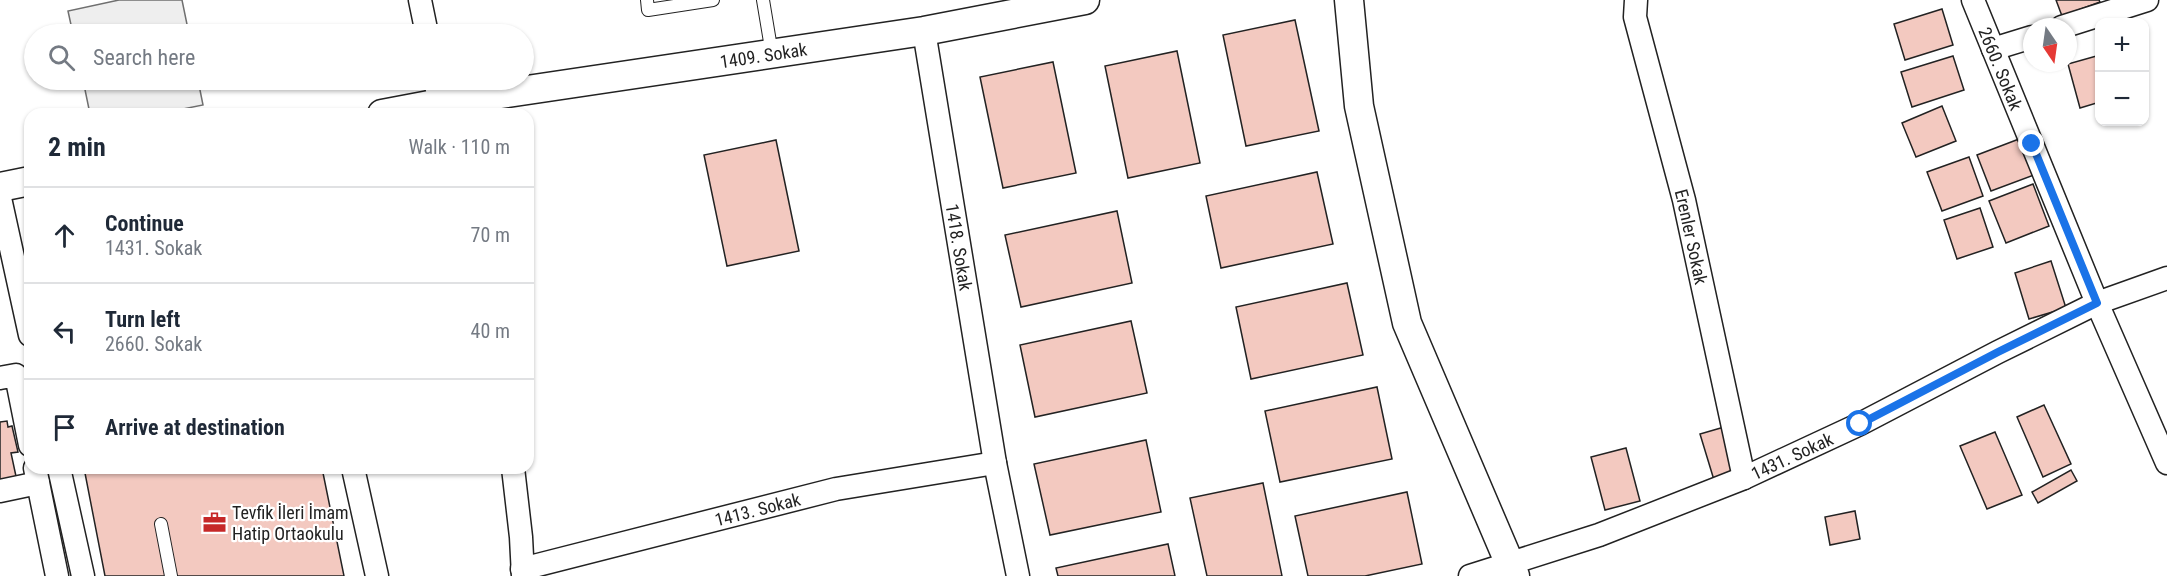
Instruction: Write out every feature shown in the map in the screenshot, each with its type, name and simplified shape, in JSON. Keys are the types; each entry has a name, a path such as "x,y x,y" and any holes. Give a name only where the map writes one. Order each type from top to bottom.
{"street":[{"path":"420,0 425,24"},
{"name":"1409. Sokak","path":"534,86 924,31 1085,0"},
{"path":"1349,0 1359,106 1407,323 1513,570"},
{"name":"Erenler Sokak","path":"1636,0 1635,17 1684,200 1744,478"},
{"name":"2660. Sokak","path":"1972,0 2097,303 2167,463"},
{"path":"2077,22 2147,0"},
{"name":"1418. Sokak","path":"924,31 995,463"},
{"path":"1993,49 2023,40"},
{"name":"1409. Sokak","path":"405,108 439,99 506,90"},
{"path":"0,187 24,182"},
{"path":"0,198 24,308"},
{"name":"1431. Sokak","path":"1470,576 1513,570 1744,478 1860,424 2097,303 2167,278"},
{"path":"8,376 24,426"},
{"path":"995,463 1018,576"},
{"name":"1413. Sokak","path":"523,572 836,489 995,463"},
{"path":"60,474 83,576"},
{"path":"354,474 377,576"},
{"path":"514,474 523,572"},
{"path":"0,491 36,476 57,576"}],"lane":[{"path":"647,0 648,10 713,0"},
{"path":"762,0 772,54"},
{"path":"161,524 171,576"}],"shaded area":[{"path":"119,0 182,0 187,24 71,24 68,11"},
{"path":"85,90 200,90 203,105 188,108 89,108"}],"building":[{"path":"2056,0 2099,0 2100,2 2062,16"},
{"path":"1942,9 1953,45 1905,60 1894,24"},
{"path":"1295,20 1319,131 1246,146 1223,35"},
{"path":"1177,51 1200,163 1128,178 1105,66"},
{"path":"1953,56 1964,90 1912,107 1901,72"},
{"path":"2095,56 2095,104 2080,108 2070,72 2077,72 2077,61"},
{"path":"1053,62 1076,173 1003,188 980,77"},
{"path":"1942,106 1956,141 1916,157 1902,123"},
{"path":"2019,139 2034,175 1991,191 1977,155"},
{"path":"776,140 799,251 727,266 704,155"},
{"path":"1969,157 1983,196 1942,211 1927,172"},
{"path":"1317,172 1333,244 1221,268 1206,196"},
{"path":"2033,184 2049,226 2006,243 1989,201"},
{"path":"1980,208 1993,247 1957,259 1944,220"},
{"path":"1117,211 1132,283 1021,307 1005,235"},
{"path":"2051,261 2066,308 2029,319 2015,273"},
{"path":"1347,283 1363,355 1251,379 1236,307"},
{"path":"1131,321 1147,393 1035,417 1020,345"},
{"path":"1377,387 1392,459 1280,482 1265,411"},
{"path":"2044,405 2071,464 2043,477 2017,417"},
{"path":"7,421 8,427 12,426 18,452 11,453 17,481 0,485 0,422"},
{"path":"1738,423 1751,469 1714,480 1700,434"},
{"path":"1995,432 2022,495 1987,509 1960,446"},
{"path":"1146,440 1161,512 1050,535 1034,464"},
{"path":"1626,448 1640,501 1605,510 1591,457"},
{"path":"2071,470 2077,481 2038,503 2032,492"},
{"name":"Tevfik İleri İmam Hatip Ortaokulu","path":"85,474 323,474 344,576 105,576"},
{"path":"1263,483 1282,576 1207,576 1190,498"},
{"path":"1407,492 1422,564 1365,576 1308,576 1295,516"},
{"path":"1855,511 1860,539 1830,545 1825,517"},
{"path":"1168,544 1175,576 1058,576 1056,568"}],"place":[{"name":"Tevfik İleri İmam Hatip Ortaokulu","path":"214,522"}],"route":[{"path":"1860,424 2097,303 2032,144"}]}
